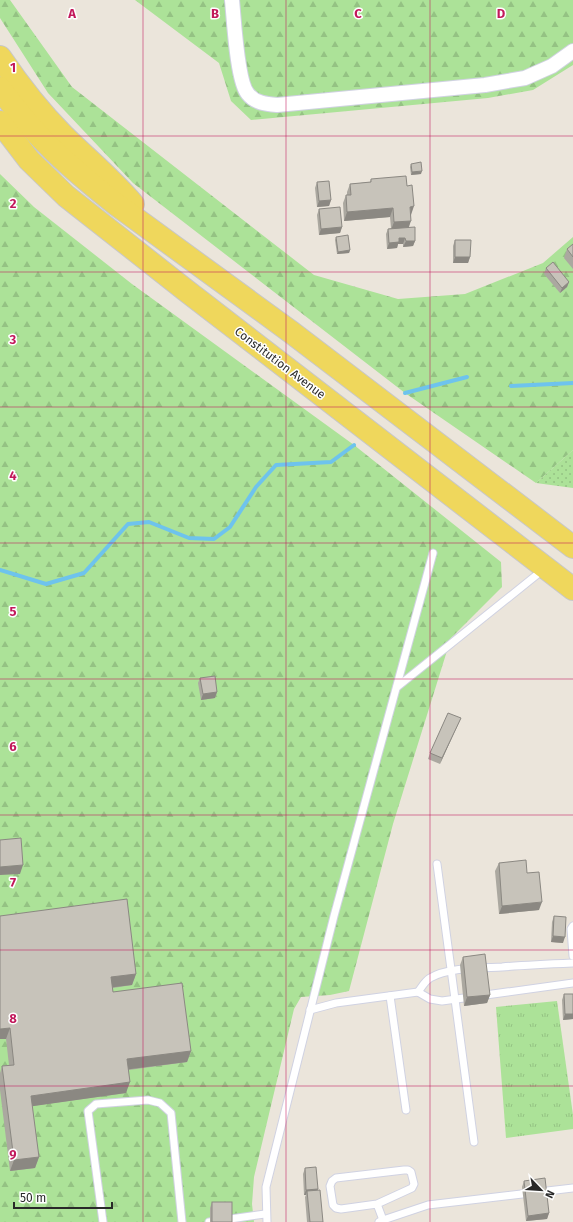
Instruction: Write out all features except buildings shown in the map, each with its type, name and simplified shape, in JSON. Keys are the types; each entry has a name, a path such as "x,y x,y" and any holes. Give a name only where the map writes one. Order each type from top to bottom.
{"main road":[{"path":"0,57 32,101 63,135 131,201 161,239"},
{"path":"0,88 34,131 89,183 161,239 291,332 573,547"},
{"name":"Constitution Avenue","path":"0,122 29,160 66,196 573,589"},
{"path":"0,137 29,160"}],"street":[{"path":"232,0 240,74 248,94 261,103 276,105 485,85 525,78 552,66 573,52"}],"lane":[{"path":"266,1222 266,1187 310,1010 334,916 434,553"},
{"path":"397,687 546,568"},
{"path":"437,864 474,1142"},
{"path":"573,926 571,929 573,956"},
{"path":"418,992 424,983 430,978 451,971 573,963"},
{"path":"310,1010 336,1003 418,992 430,999 442,1001 573,983"},
{"path":"390,996 406,1110"},
{"path":"104,1222 88,1111 96,1104 148,1100 160,1103 171,1113 182,1222"},
{"path":"404,1170 411,1172 414,1184 412,1188 377,1204 336,1208 333,1205 330,1186 332,1181 336,1178 404,1170"},
{"path":"377,1204 381,1221 428,1206 572,1188 573,1196"},
{"path":"209,1222 266,1214"}],"green space":[{"path":"0,0 10,0 72,87 314,275 398,299 465,294 543,263 573,237 573,450 536,483 405,393 133,183 48,93 0,18"},
{"path":"135,0 573,0 573,65 533,90 488,98 251,120 231,101 219,63"},
{"path":"0,174 34,207 132,284 354,445 501,562 502,587 451,638 393,824 349,991 330,995 301,997 294,1009 254,1177 252,1204 254,1222 0,1222"},
{"path":"573,450 573,488 536,483"},
{"path":"557,1001 573,1115 573,1129 506,1138 496,1007"}],"waterway":[{"path":"405,393 467,377"},
{"path":"511,386 573,383"},
{"path":"0,570 46,584 84,573 128,524 149,522 189,538 214,539 230,527 256,487 276,465 331,462 354,445"}]}
